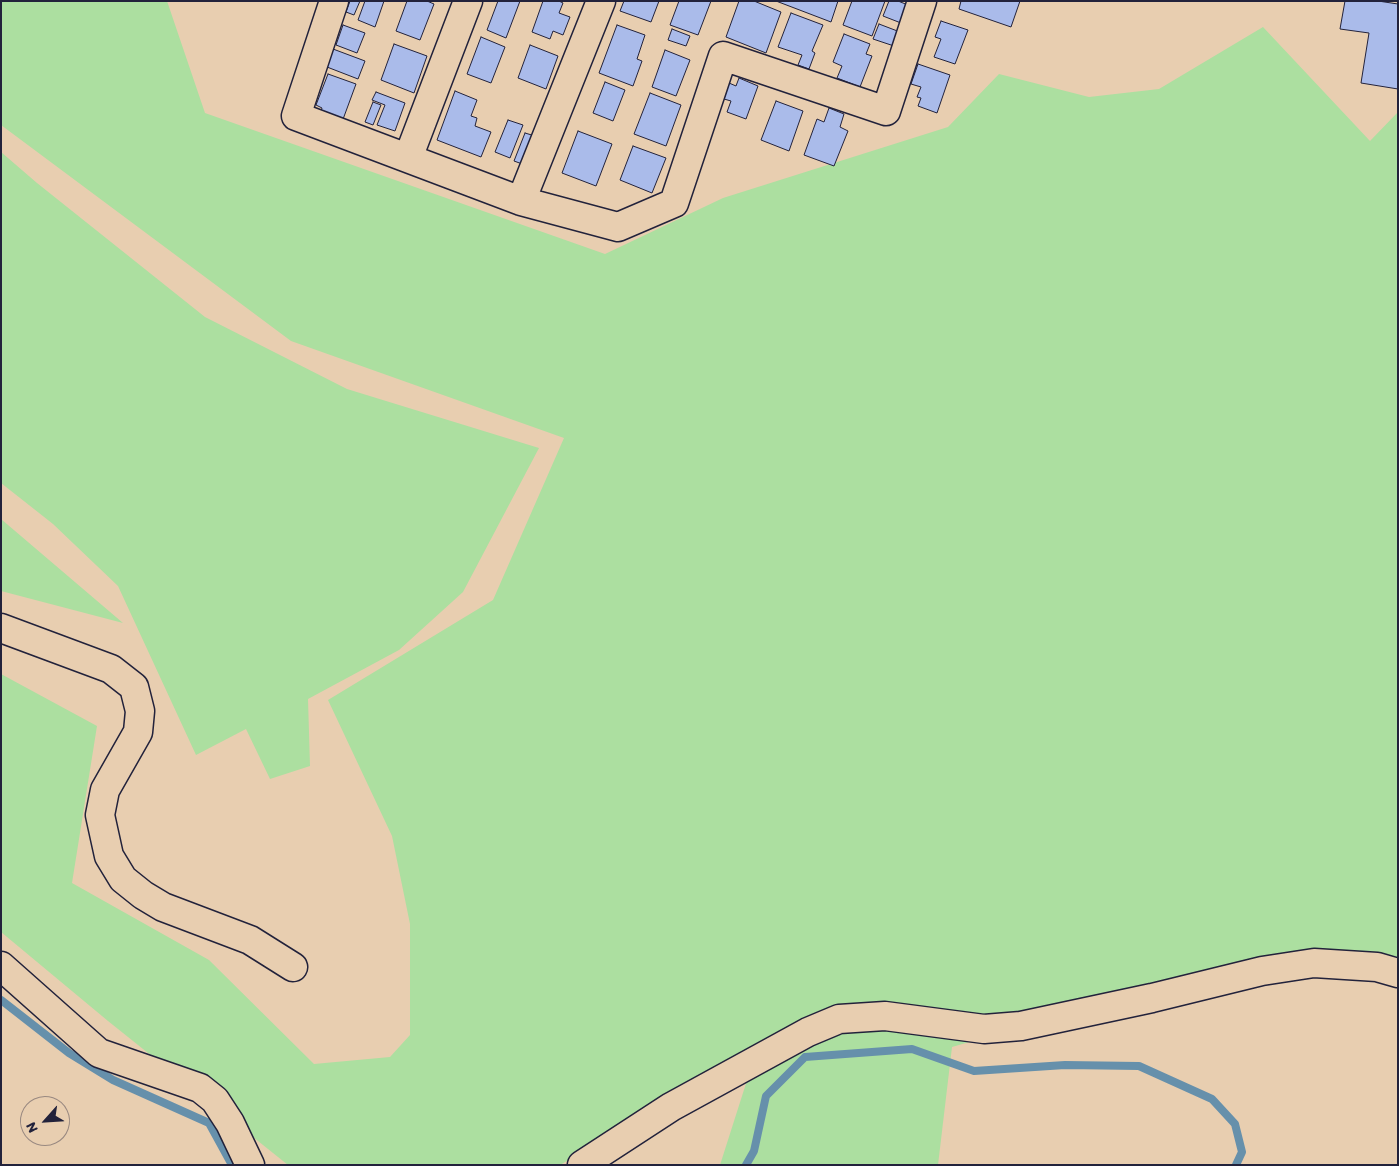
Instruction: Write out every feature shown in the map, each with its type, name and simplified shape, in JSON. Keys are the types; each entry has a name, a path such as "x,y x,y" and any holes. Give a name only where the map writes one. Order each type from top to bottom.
{"street":[{"path":"334,1 296,116 521,201 618,227 674,203 723,56 886,111 922,1"},
{"path":"408,158 468,1"},
{"path":"521,201 601,1"},
{"path":"1,628 112,669 134,687 140,711 138,732 105,790 100,814 109,856 123,880 163,907 250,940 293,967"},
{"path":"582,1165 671,1107 808,1032 839,1019 885,1016 984,1029 1021,1026 1152,998 1262,971 1314,963 1377,967 1398,973"},
{"path":"1,966 100,1053 200,1088 215,1100 230,1123 250,1165"}],"green space":[{"path":"1,1 167,1 205,113 605,254 723,198 948,127 999,74 1089,97 1159,89 1263,27 1370,141 1398,112 1398,961 1132,995 952,1047 938,1165 720,1165 757,1049 560,1165 288,1165 108,1021 1,932 1,674 97,726 72,883 209,960 314,1064 390,1057 410,1035 410,924 392,836 328,700 493,600 564,438 291,341 1,125"},
{"path":"1,152 205,317 347,389 539,448 463,592 399,650 308,699 310,766 270,779 246,729 196,755 118,586 53,524 1,483"},
{"path":"1,519 123,623 1,591"}],"building":[{"path":"350,1 360,1 354,15 346,12"},
{"path":"365,1 384,1 375,27 358,20"},
{"path":"407,1 427,1 434,4 420,40 396,31"},
{"path":"498,1 520,1 506,38 487,30"},
{"path":"543,1 559,1 563,3 559,13 570,17 563,35 553,31 550,39 532,32"},
{"path":"624,1 659,1 651,22 620,11"},
{"path":"679,1 711,1 698,35 670,25"},
{"path":"739,1 754,1 781,12 766,53 726,37"},
{"path":"776,1 838,1 831,22"},
{"path":"852,1 885,1 872,36 843,25"},
{"path":"889,1 898,1 908,5 901,23 883,16"},
{"path":"961,1 1020,1 1011,27 959,9"},
{"path":"1345,1 1378,1 1398,4 1398,89 1361,83 1369,33 1340,29"},
{"path":"791,13 823,25 812,51 815,53 809,69 798,65 802,55 778,47"},
{"path":"941,21 968,30 955,64 934,57 941,39 935,37"},
{"path":"879,24 900,32 894,46 873,39"},
{"path":"343,25 365,33 357,53 336,45"},
{"path":"617,25 645,35 637,59 642,61 633,86 599,73"},
{"path":"672,29 690,36 686,46 668,40"},
{"path":"844,34 870,44 866,54 872,56 860,87 837,78 842,66 833,62"},
{"path":"481,37 505,47 491,83 467,74"},
{"path":"394,44 427,56 414,93 381,80"},
{"path":"530,45 558,56 546,89 518,78"},
{"path":"333,49 365,61 358,79 327,67"},
{"path":"665,50 690,60 676,96 652,87"},
{"path":"918,64 950,75 937,113 918,106 921,98 917,97 921,87 911,84"},
{"path":"328,74 356,84 342,122 320,114 322,108 316,105"},
{"path":"739,78 758,86 746,119 727,112 731,101 724,99 729,83 736,86"},
{"path":"605,82 625,90 613,121 593,113"},
{"path":"455,91 477,100 471,116 477,118 475,126 491,132 481,157 437,140"},
{"path":"376,92 405,103 395,131 377,125 385,105 372,100"},
{"path":"650,93 681,105 666,146 634,134"},
{"path":"776,101 803,111 789,151 761,140"},
{"path":"373,102 381,105 373,125 365,122"},
{"path":"829,108 844,114 840,127 848,131 834,166 804,155 817,119 824,122"},
{"path":"508,120 523,125 510,158 495,152"},
{"path":"578,131 612,144 596,186 562,173"},
{"path":"525,133 535,136 525,165 514,161"},
{"path":"633,146 666,158 652,193 620,180"}],"waterway":[{"path":"1,1000 69,1053 113,1080 209,1123 232,1165"},
{"path":"746,1165 754,1151 766,1096 805,1057 912,1049 974,1071 1065,1065 1139,1066 1212,1099 1235,1124 1242,1152 1236,1165"}]}
